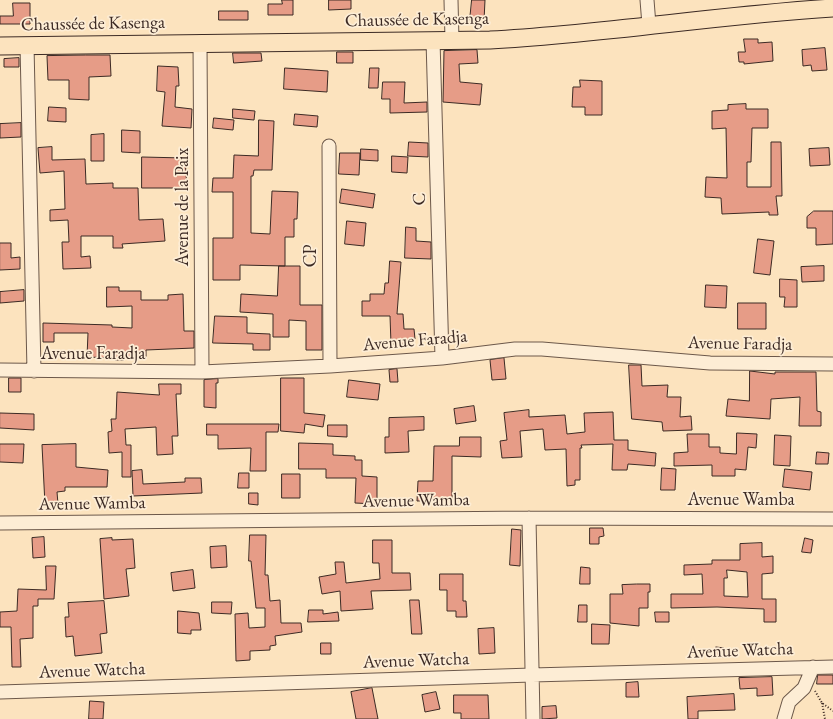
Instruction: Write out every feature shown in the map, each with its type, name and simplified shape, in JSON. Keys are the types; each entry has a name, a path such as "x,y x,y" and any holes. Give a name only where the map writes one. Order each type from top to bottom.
{"main road":[{"name":"Chaussée de Kasenga","path":"0,46 200,42 452,40 556,36 772,11 833,8"}],"street":[{"path":"451,0 452,40"},
{"path":"647,0 649,25"},
{"name":"C","path":"433,40 442,358"},
{"name":"Avenue de la Paix","path":"200,42 202,372"},
{"path":"27,45 34,371"},
{"name":"CP","path":"329,146 330,366"},
{"name":"Avenue Faradja","path":"0,370 202,372 330,366 442,358 515,349 542,349 710,363 833,364"},
{"path":"529,518 533,719"},
{"name":"Avenue Wamba","path":"0,523 529,518 833,519"},
{"name":"Avenue Watcha","path":"0,692 532,675 810,673 833,667"},
{"path":"784,719 789,702 802,691 810,673"}],"path":[{"path":"810,673 822,703 826,719"},
{"path":"822,703 833,711"}],"building":[{"path":"282,0 293,0 293,15 268,15 268,4 282,4"},
{"path":"329,0 351,0 351,9 329,10"},
{"path":"472,0 485,0 484,21 470,20"},
{"path":"13,3 30,3 30,24 0,24 0,16 13,16"},
{"path":"219,11 248,11 248,20 219,20"},
{"path":"744,39 758,39 758,43 772,42 773,61 744,64 744,62 739,62 738,52 745,52"},
{"path":"825,48 827,70 812,71 811,65 803,66 802,50"},
{"path":"477,50 478,63 459,64 460,82 482,84 480,105 443,102 444,51"},
{"path":"337,52 353,52 353,63 337,63"},
{"path":"233,53 261,53 262,61 234,63"},
{"path":"110,55 111,76 89,77 89,100 69,99 69,80 48,80 47,56"},
{"path":"19,58 19,67 4,67 4,59"},
{"path":"158,66 178,67 179,86 176,86 175,107 192,109 191,128 162,126 165,92 157,91"},
{"path":"285,68 328,71 327,92 284,89"},
{"path":"370,68 379,68 378,88 369,88"},
{"path":"580,80 602,81 602,115 585,115 585,107 572,107 573,87 580,87"},
{"path":"383,82 405,82 404,103 427,102 427,112 390,113 390,99 382,99"},
{"path":"746,104 746,109 768,109 768,128 752,128 751,162 747,162 747,187 771,187 771,142 781,142 782,196 776,196 778,215 769,215 769,212 722,214 721,198 705,197 706,177 727,178 726,128 712,129 712,111 728,110 728,105"},
{"path":"49,107 66,108 66,122 48,121"},
{"path":"233,109 255,111 254,120 233,118"},
{"path":"295,114 318,116 317,127 294,125"},
{"path":"214,118 234,120 233,130 213,128"},
{"path":"259,120 274,121 272,170 254,170 253,176 251,176 251,233 270,234 272,191 298,192 297,219 294,219 294,237 285,237 285,266 240,265 240,280 213,280 213,238 233,238 233,192 212,192 213,178 233,178 234,155 258,156"},
{"path":"21,123 21,137 0,138 0,124"},
{"path":"122,130 140,131 140,153 122,152"},
{"path":"104,134 104,161 91,161 91,135"},
{"path":"409,142 428,143 428,157 408,156"},
{"path":"52,147 52,160 85,159 86,184 113,183 113,188 138,188 139,220 163,219 165,241 122,244 123,248 113,248 113,236 81,236 81,257 90,256 91,268 63,269 62,242 69,242 68,220 50,221 50,210 65,209 64,171 40,173 38,148"},
{"path":"829,148 830,165 810,166 809,149"},
{"path":"361,149 378,150 378,161 361,160"},
{"path":"340,153 360,153 359,175 339,174"},
{"path":"392,156 408,157 407,173 392,172"},
{"path":"142,157 185,158 187,188 142,188"},
{"path":"342,189 375,194 373,208 340,203"},
{"path":"814,211 833,211 833,244 816,245 816,228 807,228 807,217"},
{"path":"347,221 366,223 364,246 345,244"},
{"path":"406,227 416,228 416,241 431,242 431,259 405,258"},
{"path":"758,239 774,241 770,275 754,273"},
{"path":"0,243 11,243 11,258 20,257 20,269 0,270"},
{"path":"390,261 401,262 397,314 403,314 404,329 414,329 415,339 404,340 405,344 391,344 390,316 362,316 362,301 370,301 370,294 384,294 385,283 388,283"},
{"path":"279,266 300,266 300,305 322,305 322,350 306,350 306,321 289,320 289,337 273,337 273,314 240,312 241,294 277,296"},
{"path":"824,266 824,281 802,282 801,267"},
{"path":"780,279 797,280 797,307 784,307 785,297 780,297"},
{"path":"706,285 727,286 726,308 705,307"},
{"path":"107,287 119,287 119,291 141,291 141,300 168,300 168,295 183,294 184,331 194,331 194,348 146,350 146,357 124,357 124,360 115,360 115,358 87,357 88,333 54,333 54,342 43,342 43,323 112,325 112,327 132,328 132,306 107,307"},
{"path":"24,290 24,301 0,303 0,292"},
{"path":"738,303 766,303 766,329 738,329"},
{"path":"215,316 247,317 247,333 270,334 270,350 253,350 253,344 213,343"},
{"path":"504,358 506,379 492,380 490,360"},
{"path":"629,365 641,365 642,386 668,385 667,397 681,397 680,417 691,416 692,430 663,431 662,422 632,419"},
{"path":"397,369 398,382 390,382 389,370"},
{"path":"750,371 775,374 775,372 816,372 817,411 821,412 821,426 799,426 800,397 771,399 770,419 726,416 728,399 749,401"},
{"path":"9,378 21,378 21,392 9,392"},
{"path":"281,378 304,378 304,413 325,415 323,427 305,424 304,433 281,431"},
{"path":"218,379 218,383 216,383 216,408 204,407 204,380"},
{"path":"349,380 380,384 378,400 347,397"},
{"path":"159,384 181,384 181,394 176,394 178,436 172,436 173,454 157,455 156,427 125,429 126,445 131,445 131,477 122,477 122,452 109,453 108,432 112,431 111,419 116,419 117,392 159,395"},
{"path":"474,406 476,421 456,424 454,409"},
{"path":"529,410 529,417 565,415 567,434 585,432 584,413 613,412 614,440 628,440 628,450 656,453 655,466 628,464 627,470 612,470 613,444 581,445 580,480 575,480 575,485 567,486 566,449 545,450 543,429 520,431 522,457 502,458 500,441 507,440 504,413"},
{"path":"0,413 34,414 34,430 0,428"},
{"path":"424,417 424,430 408,431 409,452 385,453 385,437 389,437 389,418"},
{"path":"207,424 279,424 278,432 266,432 266,471 250,471 251,448 218,449 218,435 207,435"},
{"path":"328,425 347,425 347,437 328,436"},
{"path":"737,433 757,434 756,448 748,447 746,470 735,469 735,476 712,476 712,465 674,466 674,453 688,452 687,434 709,434 709,447 720,447 720,453 736,454"},
{"path":"775,435 791,436 790,466 774,465"},
{"path":"460,437 481,437 481,457 452,456 452,500 417,501 418,481 433,481 434,446 459,446"},
{"path":"299,443 333,444 333,455 355,456 355,460 362,460 362,476 377,477 377,504 355,503 356,478 326,478 326,469 299,469"},
{"path":"0,444 24,444 23,463 0,462"},
{"path":"76,444 76,467 108,470 107,487 65,487 65,491 57,492 58,504 45,505 42,445"},
{"path":"817,452 829,453 828,464 816,464"},
{"path":"662,468 676,469 675,490 661,490"},
{"path":"785,469 812,472 810,490 783,487"},
{"path":"142,470 143,484 185,482 185,478 201,478 202,493 133,496 132,471"},
{"path":"239,473 249,473 249,488 238,488"},
{"path":"282,474 300,474 300,498 282,498"},
{"path":"249,493 258,493 258,505 249,504"},
{"path":"590,528 603,528 604,536 599,537 599,544 590,544"},
{"path":"512,529 521,530 520,566 510,565"},
{"path":"250,535 266,535 265,575 268,575 270,601 280,600 281,623 301,623 302,632 275,636 276,645 270,646 270,650 250,651 250,660 236,661 235,614 248,613 249,628 265,627 265,608 256,608 251,561 249,561"},
{"path":"44,537 45,557 33,558 32,538"},
{"path":"112,538 112,540 133,539 135,568 126,569 129,596 104,599 100,539"},
{"path":"805,538 813,540 811,553 802,552"},
{"path":"373,540 392,540 392,573 410,573 411,590 371,591 373,609 341,611 340,591 322,594 319,577 336,574 335,562 344,562 346,583 380,579 379,563 373,563"},
{"path":"762,543 762,557 773,556 773,573 762,574 762,599 776,599 776,622 764,622 764,609 717,607 671,608 671,594 703,594 702,574 684,575 684,565 712,564 712,560 740,560 740,544","holes":["727,570 747,572 748,597 724,596 724,578 727,578"]},
{"path":"226,546 227,567 211,568 210,547"},
{"path":"46,566 56,566 54,599 38,599 38,606 33,606 33,638 20,639 21,667 12,667 11,627 0,627 0,612 17,611 18,589 46,590"},
{"path":"581,567 590,568 590,584 580,584"},
{"path":"193,570 195,588 173,591 171,573"},
{"path":"440,574 463,574 463,601 466,601 467,617 456,617 456,611 447,611 447,590 440,590"},
{"path":"650,584 650,592 648,592 648,608 639,608 639,626 610,623 610,594 623,594 622,585"},
{"path":"410,600 419,600 422,634 412,634"},
{"path":"104,601 107,633 100,634 102,653 75,656 73,636 66,637 65,617 69,617 68,603"},
{"path":"212,602 232,602 231,614 212,613"},
{"path":"579,605 587,605 587,622 578,622"},
{"path":"309,610 323,610 323,614 338,612 339,621 308,622"},
{"path":"178,611 199,613 201,630 191,630 191,634 178,633"},
{"path":"655,612 669,612 669,622 656,622"},
{"path":"592,624 610,625 609,644 592,644"},
{"path":"494,628 495,653 479,654 478,629"},
{"path":"321,643 331,643 331,654 321,654"},
{"path":"716,647 724,648 723,657 715,656"},
{"path":"818,675 833,675 833,684 817,684"},
{"path":"772,677 773,695 757,696 757,688 740,689 739,678"},
{"path":"638,682 639,697 626,697 626,683"},
{"path":"372,688 378,719 356,719 351,692"},
{"path":"436,692 440,709 425,712 422,695"},
{"path":"734,694 735,710 698,711 698,719 688,719 687,697"},
{"path":"454,695 488,695 489,719 461,719 461,713 454,713"},
{"path":"90,701 104,702 103,719 89,719"},
{"path":"556,706 557,718 542,719 542,707"}]}
